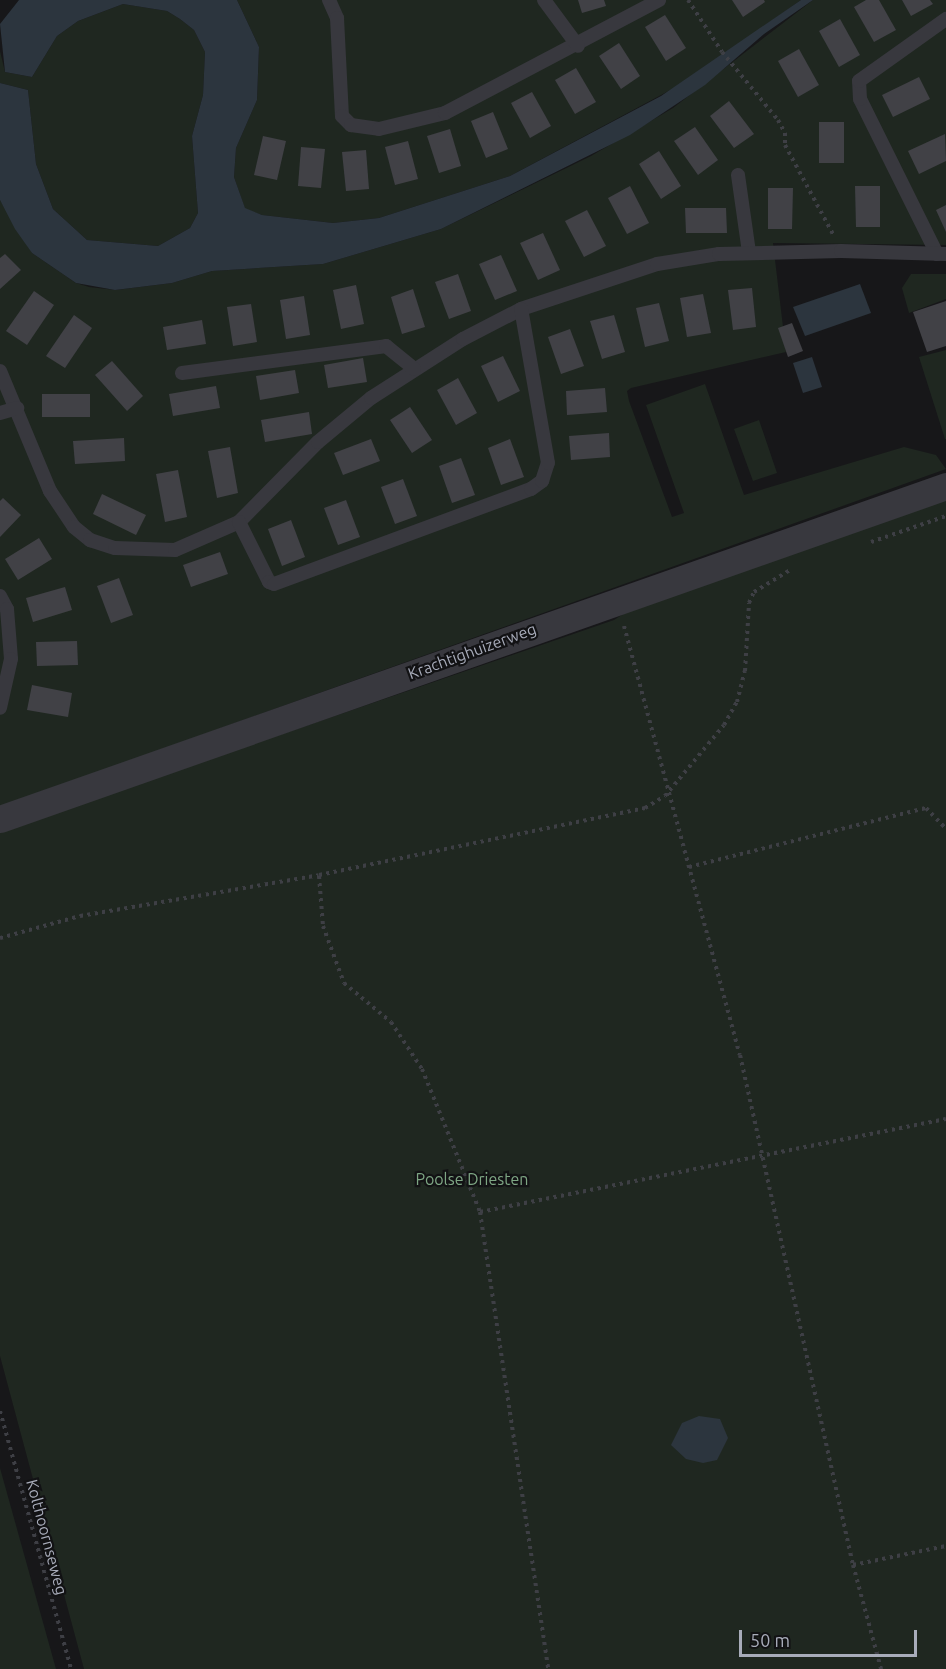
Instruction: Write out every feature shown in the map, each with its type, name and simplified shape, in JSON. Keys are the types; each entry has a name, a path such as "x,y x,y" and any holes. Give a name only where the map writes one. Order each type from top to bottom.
{"street":[{"name":"Krachtighuizerweg","path":"0,819 614,600 946,486"}],"lane":[{"path":"329,0 339,37 342,116 351,125 379,129 445,113 578,46 659,0"},
{"path":"544,0 578,46"},
{"path":"0,371 50,491 74,527 90,540 115,548 175,550 239,522 318,442 371,398 414,369 521,309 657,264 749,252 841,251 941,254 860,99 859,81 946,19"},
{"path":"738,176 749,252"},
{"path":"239,522 269,582 274,585 531,489 542,481 548,463 521,309"},
{"path":"182,373 386,346 414,369"},
{"path":"0,413 17,408"},
{"path":"0,596 7,609 11,659 0,708"}],"path":[{"path":"688,0 722,52 785,133 785,145 841,251"},
{"path":"859,546 946,516"},
{"path":"0,938 80,916 319,875 599,820 645,807 671,789 683,770 709,744 737,702 749,650 748,613 754,592 793,568"},
{"path":"614,600 671,789 689,867 764,1153 853,1565 881,1669"},
{"path":"689,867 926,808 946,829"},
{"path":"319,875 323,926 344,983 392,1022 422,1069 480,1212 548,1669"},
{"path":"480,1212 764,1153 946,1119"},
{"name":"Kolthoornseweg","path":"0,1412 71,1669"},
{"path":"853,1565 946,1546"}],"green space":[{"path":"237,0 801,0 689,80 510,176 379,218 333,223 262,215 245,209 234,177 236,148 257,100 259,47"},
{"path":"813,0 946,0 946,245 773,243 786,352 631,388 627,391 629,401 672,517 684,513 646,405 705,384 744,495 904,447 936,455 946,469 0,807 0,200 32,253 76,283 89,287 116,290 172,283 212,271 323,264 441,229 591,156 673,108"},
{"path":"123,4 167,11 194,30 205,52 203,95 192,136 198,213 190,228 158,246 87,240 53,209 36,164 28,90 0,83 0,51 5,72 32,77 57,36 78,21"},
{"path":"911,274 946,274 946,299 909,313 902,288"},
{"path":"946,350 946,439 945,439 919,357"},
{"path":"759,420 777,473 753,481 734,429"},
{"name":"Poolse Driesten","path":"946,498 946,1669 84,1669 0,1356 0,831 614,620 631,609"},
{"path":"0,1468 56,1669 0,1669"}],"shaded area":[{"path":"19,0 237,0 259,47 257,100 236,148 234,177 245,208 262,215 333,223 379,218 510,176 661,96 801,0 813,0 764,34 705,85 630,135 441,229 323,264 212,271 172,283 115,290 76,283 32,253 15,229 0,200 0,83 28,90 36,164 53,209 87,240 158,246 190,228 198,213 192,136 203,95 205,52 194,30 167,11 123,4 78,21 57,36 32,77 5,72 0,24"},
{"path":"860,284 871,313 805,336 793,307"},
{"path":"812,357 822,387 803,393 793,363"},
{"path":"699,1416 720,1419 728,1438 717,1460 703,1463 686,1459 671,1445 682,1423"}],"building":[{"path":"578,0 604,0 606,6 582,13"},
{"path":"732,0 764,0 765,2 743,17"},
{"path":"866,0 879,0 896,30 874,42 854,7"},
{"path":"902,0 930,0 933,4 911,16"},
{"path":"665,15 686,48 666,61 645,27"},
{"path":"840,19 860,55 839,67 819,31"},
{"path":"619,43 640,76 621,89 599,56"},
{"path":"799,49 819,85 798,97 778,61"},
{"path":"576,68 596,102 575,114 555,80"},
{"path":"919,77 930,99 893,117 882,95"},
{"path":"532,92 551,126 530,138 511,103"},
{"path":"729,101 754,134 734,148 710,116"},
{"path":"493,112 508,149 486,158 471,121"},
{"path":"819,122 844,122 844,163 819,163"},
{"path":"695,127 718,160 698,175 674,141"},
{"path":"450,129 461,166 439,173 427,136"},
{"path":"945,134 946,161 919,174 908,151"},
{"path":"263,136 286,141 277,180 254,175"},
{"path":"408,141 418,179 395,185 385,147"},
{"path":"301,147 325,149 321,188 298,186"},
{"path":"366,150 369,189 346,191 342,152"},
{"path":"659,151 681,186 661,199 639,164"},
{"path":"630,186 649,223 627,234 608,198"},
{"path":"855,186 880,186 880,227 856,227"},
{"path":"768,188 793,188 792,229 768,229"},
{"path":"946,205 946,232 936,210"},
{"path":"685,208 726,208 727,233 686,233"},
{"path":"587,210 606,246 584,257 565,221"},
{"path":"543,233 560,270 538,280 520,243"},
{"path":"5,254 21,270 0,289 0,258"},
{"path":"501,255 517,291 495,300 479,264"},
{"path":"458,274 471,311 449,319 435,282"},
{"path":"356,285 364,324 341,329 333,290"},
{"path":"752,288 756,327 733,330 728,290"},
{"path":"413,289 425,327 402,334 391,297"},
{"path":"34,291 54,305 27,345 6,331"},
{"path":"703,294 711,333 687,337 680,298"},
{"path":"304,296 310,335 286,339 280,300"},
{"path":"946,301 946,346 927,352 913,312"},
{"path":"659,303 669,341 645,347 636,308"},
{"path":"251,304 257,342 233,346 227,307"},
{"path":"74,315 92,328 65,368 46,356"},
{"path":"614,315 625,352 602,359 590,321"},
{"path":"202,320 206,344 167,350 163,327"},
{"path":"792,323 803,351 788,357 778,328"},
{"path":"570,329 584,366 561,374 548,337"},
{"path":"503,356 520,391 498,402 481,366"},
{"path":"363,358 367,382 328,388 324,365"},
{"path":"112,361 143,396 127,411 95,375"},
{"path":"295,370 299,393 260,400 256,376"},
{"path":"458,378 477,413 456,425 437,390"},
{"path":"216,386 220,408 173,416 169,394"},
{"path":"605,388 607,412 567,415 566,391"},
{"path":"42,394 90,394 90,417 42,417"},
{"path":"410,407 432,440 412,453 390,420"},
{"path":"309,412 312,434 265,442 261,420"},
{"path":"609,433 610,457 571,460 569,436"},
{"path":"124,438 125,461 75,464 73,441"},
{"path":"371,439 380,461 343,475 334,453"},
{"path":"510,439 524,477 501,485 488,448"},
{"path":"230,447 238,493 217,498 208,451"},
{"path":"461,458 475,495 452,503 439,466"},
{"path":"178,470 187,517 165,522 156,474"},
{"path":"403,479 417,516 395,524 381,487"},
{"path":"102,494 146,515 136,535 93,514"},
{"path":"3,498 21,515 0,537 0,501"},
{"path":"346,500 360,537 338,545 324,508"},
{"path":"291,520 305,557 282,566 268,529"},
{"path":"39,538 52,559 18,580 5,559"},
{"path":"220,552 228,574 191,587 183,565"},
{"path":"119,578 133,615 111,623 97,586"},
{"path":"65,587 72,610 33,622 26,598"},
{"path":"77,641 78,665 37,666 36,642"},
{"path":"32,685 72,693 68,717 27,710"}]}
